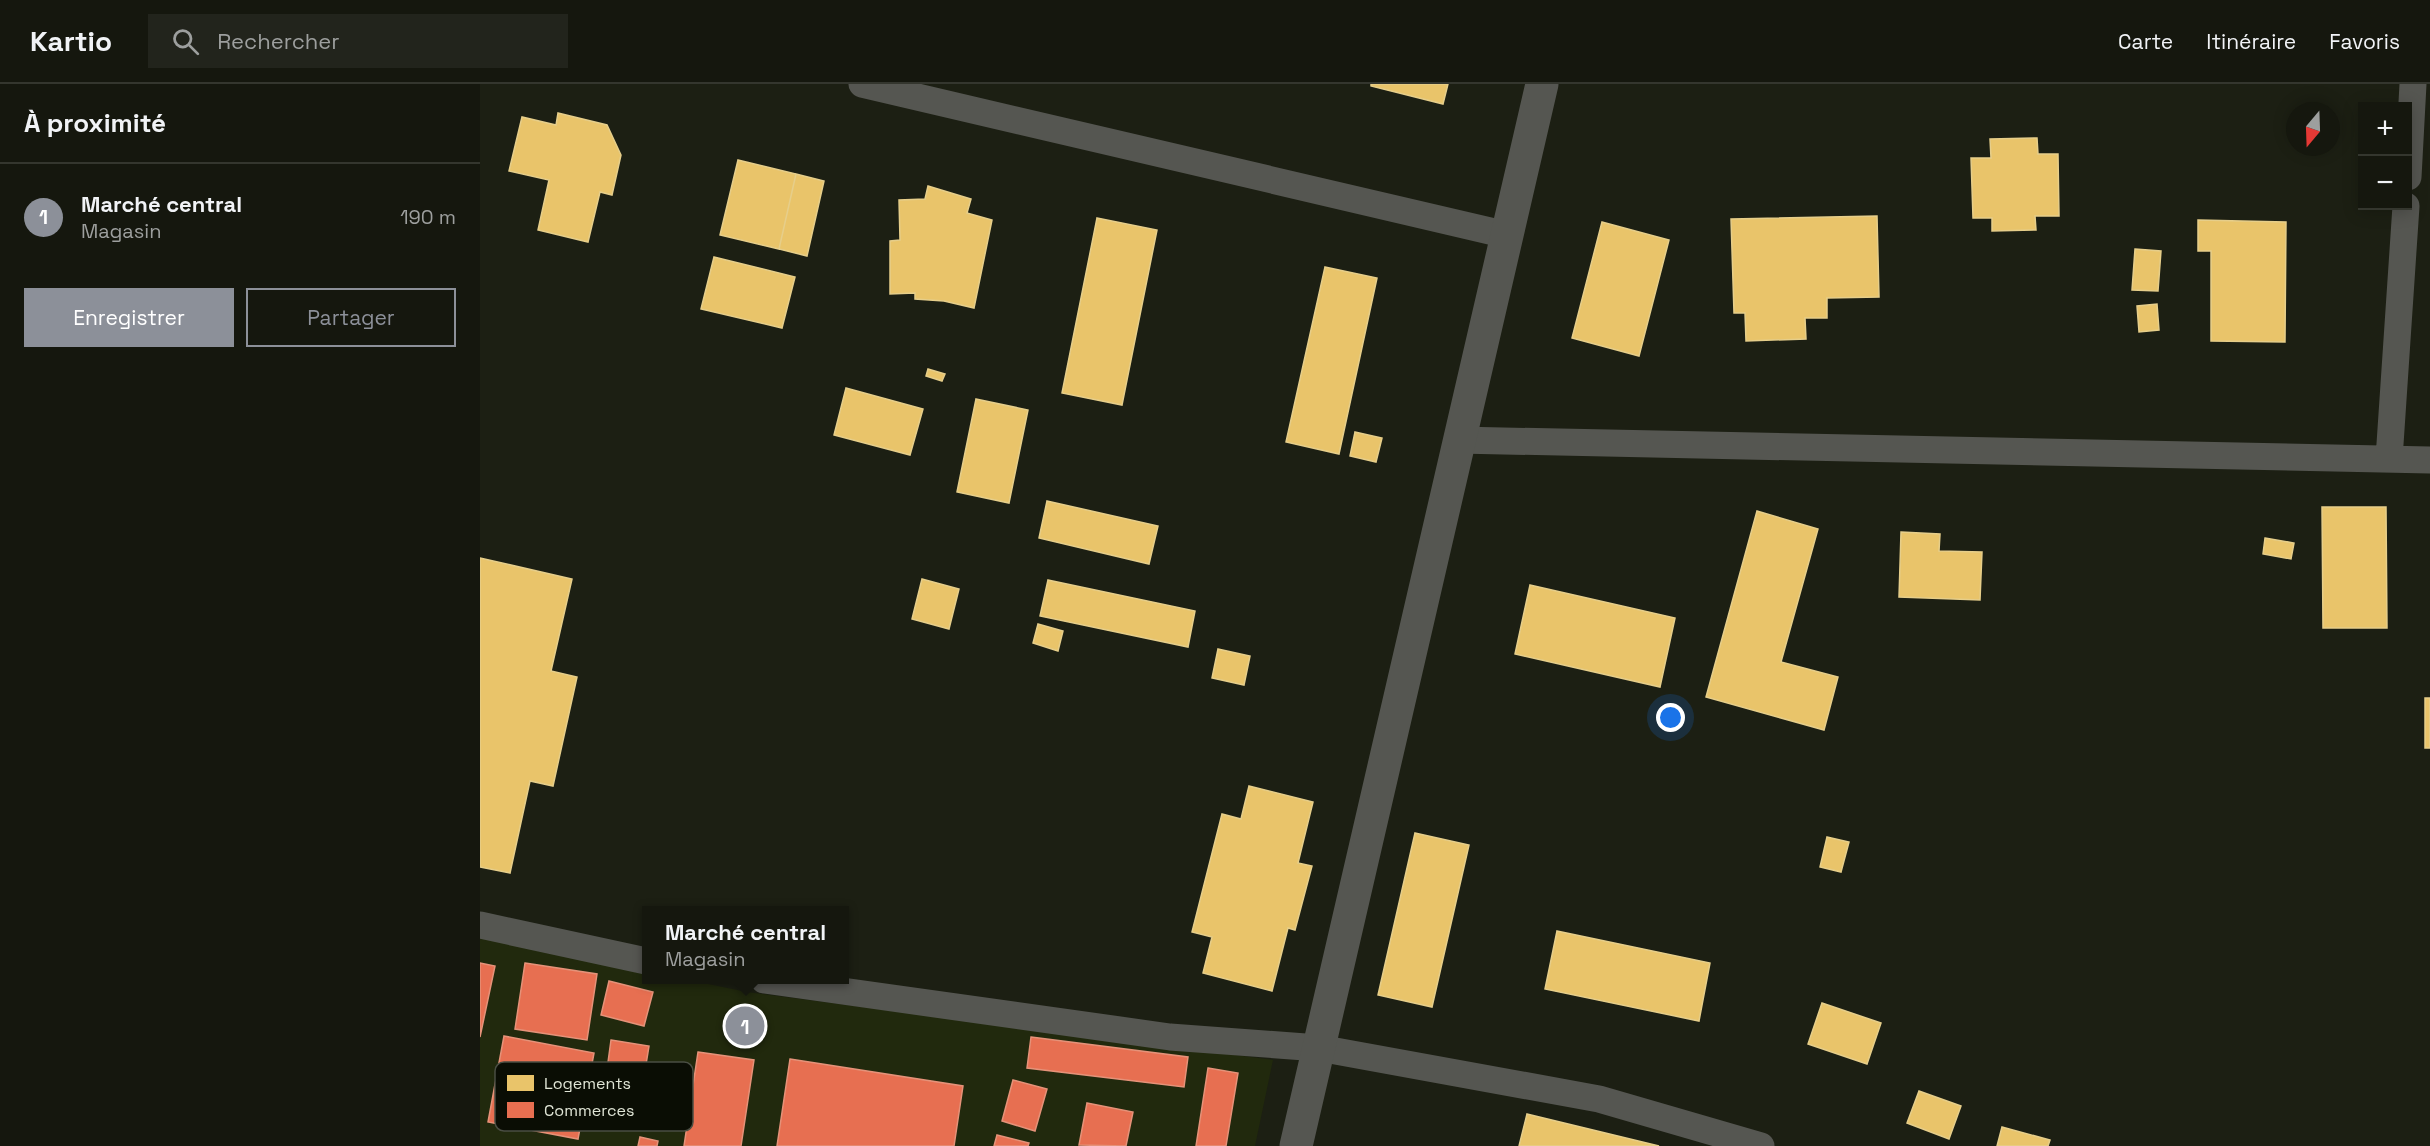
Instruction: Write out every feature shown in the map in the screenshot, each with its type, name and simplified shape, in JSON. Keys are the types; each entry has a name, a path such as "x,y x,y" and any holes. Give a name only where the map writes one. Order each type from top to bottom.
{"street":[{"path":"862,84 1507,235"},
{"path":"1296,1146 1542,84"},
{"path":"2409,156 2414,84"},
{"path":"2390,459 2406,210"},
{"path":"1458,440 2430,460"},
{"path":"480,925 642,960"},
{"path":"792,984 1170,1037 1319,1048 1599,1099 1761,1146"}],"shaded area":[{"path":"480,937 642,970 642,984 708,984 747,992 1273,1060 1255,1146 480,1146"}],"building: Logements":[{"path":"1371,84 1448,84 1443,104 1371,86"},
{"path":"558,113 607,125 621,155 612,195 600,192 588,242 538,230 549,180 509,171 522,117 556,125"},
{"path":"2037,138 2038,154 2058,154 2059,216 2035,216 2036,230 1992,231 1992,218 1973,218 1971,158 1991,158 1990,139"},
{"path":"738,160 796,174 779,249 720,235"},
{"path":"796,174 824,181 807,256 779,249"},
{"path":"928,186 971,199 967,213 992,220 974,308 944,301 915,299 915,293 890,294 890,241 900,240 899,200 925,199"},
{"path":"1877,216 1879,297 1827,298 1827,318 1805,318 1806,339 1746,341 1745,313 1734,313 1731,219"},
{"path":"1097,218 1157,230 1122,405 1062,393"},
{"path":"2198,220 2286,222 2285,342 2211,341 2211,251 2198,251"},
{"path":"1602,222 1669,240 1639,356 1572,338"},
{"path":"2135,249 2161,251 2158,291 2132,290"},
{"path":"714,257 795,277 782,328 701,309"},
{"path":"1325,267 1377,278 1339,454 1286,442"},
{"path":"2157,304 2159,330 2139,332 2137,306"},
{"path":"928,369 945,374 942,381 926,376"},
{"path":"846,388 923,409 910,455 834,435"},
{"path":"976,399 1028,410 1009,503 957,492"},
{"path":"1355,432 1382,438 1376,462 1350,456"},
{"path":"1047,501 1158,526 1149,564 1039,538"},
{"path":"2322,507 2386,507 2387,628 2323,628"},
{"path":"1757,511 1818,529 1781,662 1838,677 1824,730 1706,697"},
{"path":"1901,532 1940,534 1939,551 1982,552 1980,600 1899,597"},
{"path":"2265,538 2294,543 2291,559 2263,554"},
{"path":"480,558 572,579 551,671 577,677 553,786 530,781 510,873 480,867"},
{"path":"922,579 959,589 949,629 912,619"},
{"path":"1048,580 1195,611 1188,647 1040,616"},
{"path":"1530,585 1675,618 1660,687 1515,654"},
{"path":"1038,624 1063,631 1058,651 1033,643"},
{"path":"1218,649 1250,656 1244,685 1212,678"},
{"path":"2425,698 2430,698 2430,748 2425,748"},
{"path":"1249,786 1313,802 1298,863 1312,866 1295,930 1288,928 1272,991 1203,973 1212,937 1192,932 1222,814 1241,819"},
{"path":"1415,833 1469,845 1432,1007 1378,995"},
{"path":"1827,837 1849,842 1841,872 1820,867"},
{"path":"1557,931 1710,963 1699,1021 1545,989"},
{"path":"1822,1003 1881,1023 1867,1064 1808,1044"},
{"path":"1919,1091 1961,1106 1949,1139 1907,1123"},
{"path":"1527,1114 1659,1146 1519,1146"},
{"path":"2002,1127 2050,1140 2048,1146 1997,1146"}],"building: Commerces":[{"path":"480,963 495,966 480,1037"},
{"path":"525,963 597,974 587,1040 515,1029"},
{"path":"609,981 653,992 644,1026 601,1015"},
{"path":"504,1036 594,1053 592,1062 499,1062"},
{"path":"1031,1037 1188,1057 1184,1087 1027,1068"},
{"path":"611,1040 649,1046 646,1062 608,1062"},
{"path":"698,1052 754,1060 741,1146 684,1146 686,1131 693,1131 693,1086"},
{"path":"790,1059 963,1086 954,1146 777,1146"},
{"path":"1208,1068 1238,1073 1226,1146 1196,1146"},
{"path":"1013,1080 1047,1089 1035,1131 1002,1121"},
{"path":"495,1084 495,1123 488,1122"},
{"path":"1087,1103 1133,1112 1126,1146 1079,1145"},
{"path":"536,1131 579,1131 578,1139"},
{"path":"997,1135 1029,1143 1028,1146 994,1146"},
{"path":"640,1137 658,1141 657,1146 638,1146"}],"place":[{"name":"Marché central","path":"745,1026"}]}
